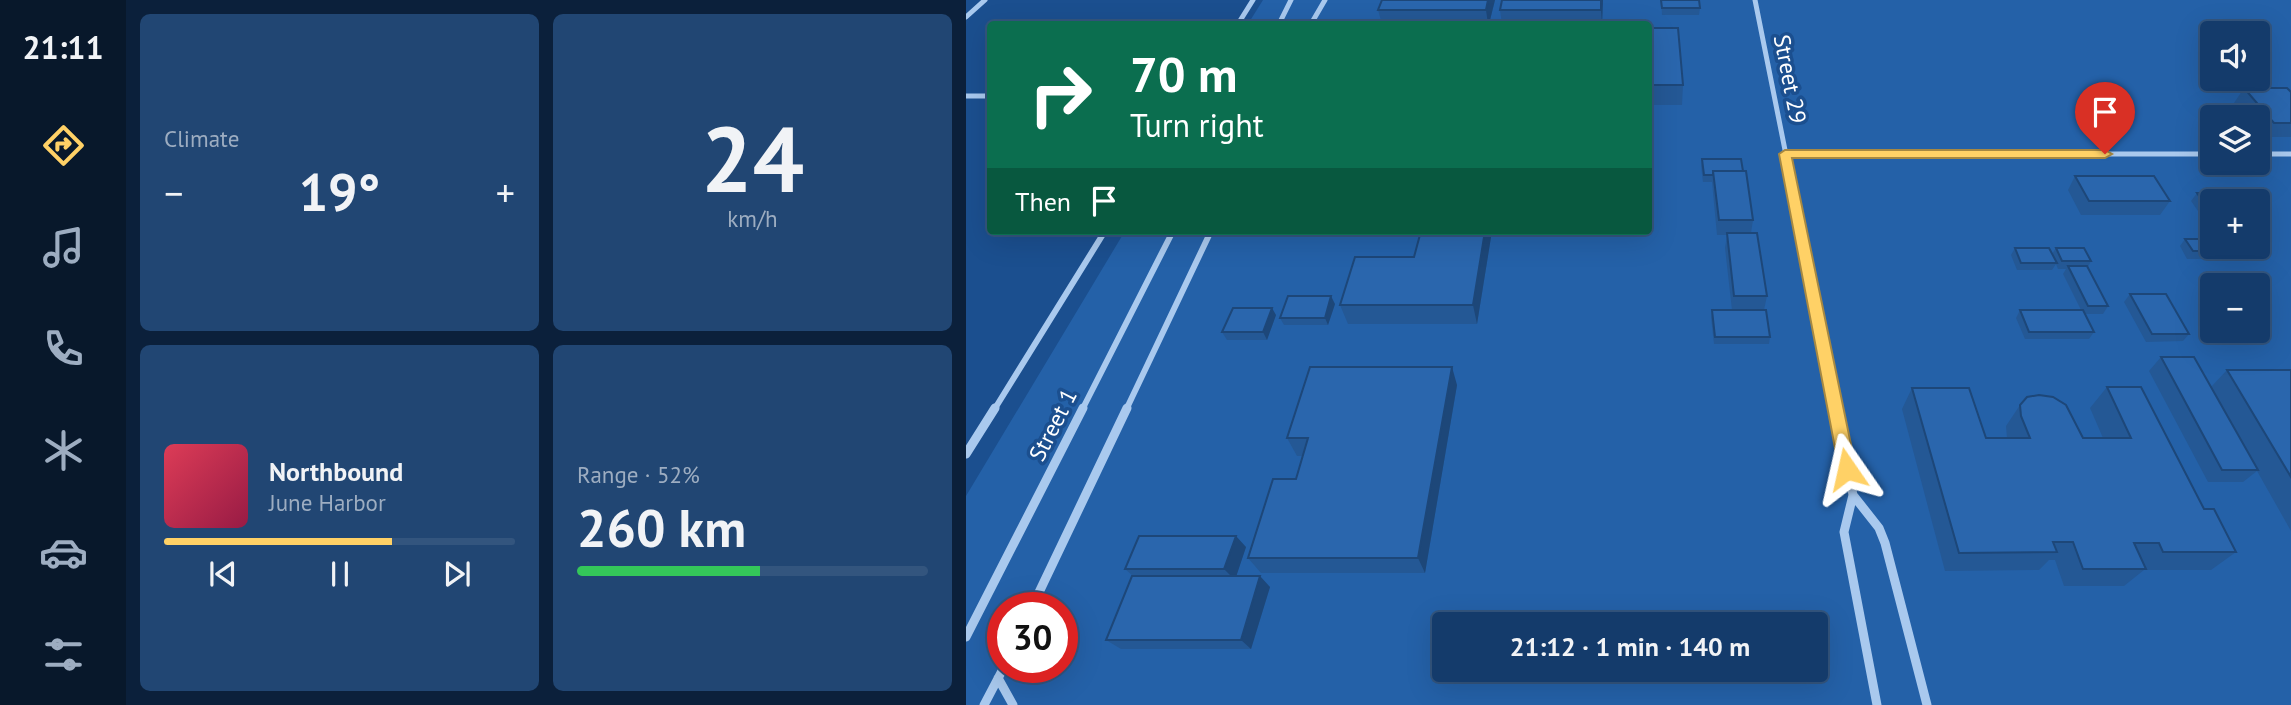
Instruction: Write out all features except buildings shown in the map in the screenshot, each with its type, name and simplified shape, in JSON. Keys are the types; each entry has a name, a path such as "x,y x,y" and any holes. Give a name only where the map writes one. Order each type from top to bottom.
{"street":[{"path":"966,17 985,0"},
{"path":"1240,21 1253,0"},
{"path":"1281,21 1292,0"},
{"path":"1313,21 1325,0"},
{"name":"Street 29","path":"1755,0 1853,495 1844,531 1877,705"},
{"path":"966,96 987,96"},
{"path":"1785,154 2200,154"},
{"path":"2270,154 2291,154"},
{"path":"966,454 1103,235"},
{"name":"Street 1","path":"966,637 1171,235"},
{"path":"1039,592 1209,235"},
{"name":"Street 29","path":"1853,495 1879,528 1885,543 1927,705"},
{"path":"984,705 995,683"},
{"path":"1001,683 1013,705"}],"shaded area":[{"path":"1263,0 2291,0 2291,705 966,705 966,496 1123,235 1652,235 1652,21 1250,21"}],"route":[{"path":"1847,469 1785,154 2105,154"}]}
